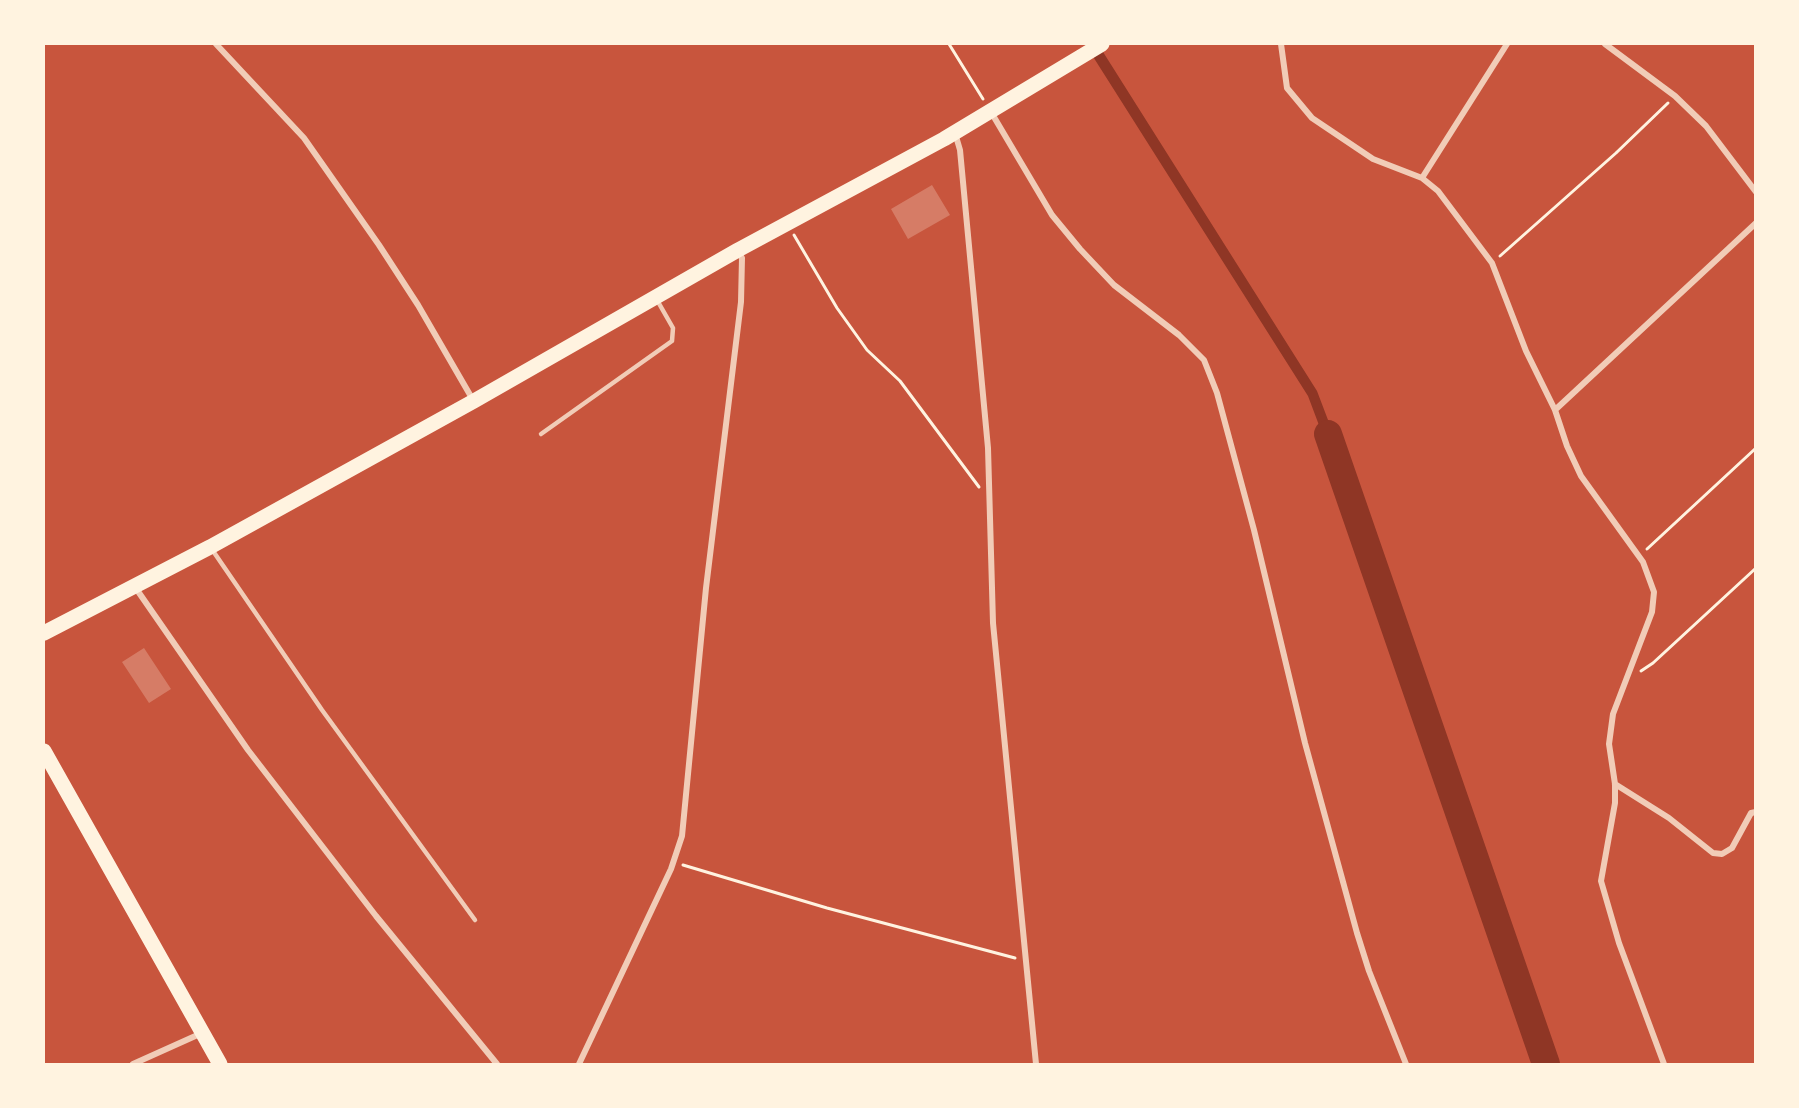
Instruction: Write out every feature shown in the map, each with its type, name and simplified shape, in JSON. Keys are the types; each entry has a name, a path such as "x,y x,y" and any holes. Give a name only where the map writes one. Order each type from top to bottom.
{"main road":[{"path":"44,633 210,547 474,401 738,250 954,132 1102,44"},
{"path":"44,750 220,1065"}],"street":[{"path":"216,44 304,138 386,255 474,401"},
{"path":"1281,44 1287,88 1312,118 1373,159 1422,178 1438,191 1492,264 1526,351 1555,410 1567,446 1581,476 1643,562 1654,592 1652,612 1613,714 1609,744 1616,784 1615,803 1601,881 1619,943 1664,1065"},
{"path":"1422,178 1507,44"},
{"path":"1605,44 1675,96 1706,126 1755,192"},
{"path":"990,111 1052,215 1080,249 1114,285 1179,335 1204,360 1217,393 1254,531 1305,743 1357,933 1369,971 1406,1065"},
{"path":"954,132 960,150 988,448 993,623 1036,1065"},
{"path":"1555,410 1755,223"},
{"path":"579,1065 673,862 682,836 706,588 741,302 742,258 738,250"},
{"path":"134,586 248,750 376,916 497,1065"},
{"path":"1616,784 1669,818 1713,853 1722,854 1732,848 1751,813 1755,812"},
{"path":"133,1065 202,1033"}],"lane":[{"path":"541,434 672,341 673,328 656,297"},
{"path":"210,547 322,710 476,920"}],"path":[{"path":"949,44 990,111"},
{"path":"1492,264 1616,153 1675,96"},
{"path":"788,224 837,308 867,350 900,381 977,485 990,497"},
{"path":"1639,556 1755,448"},
{"path":"1628,672 1637,673 1653,663 1755,568"},
{"path":"673,862 826,908 1026,960"}],"shaded area":[{"path":"1085,44 1098,44 1317,391 1347,470 1337,473 1308,396"}],"building":[{"path":"932,185 950,215 908,239 891,209"},
{"path":"144,648 171,689 149,703 122,662"}],"waterway":[{"path":"1328,434 1546,1064"}]}
